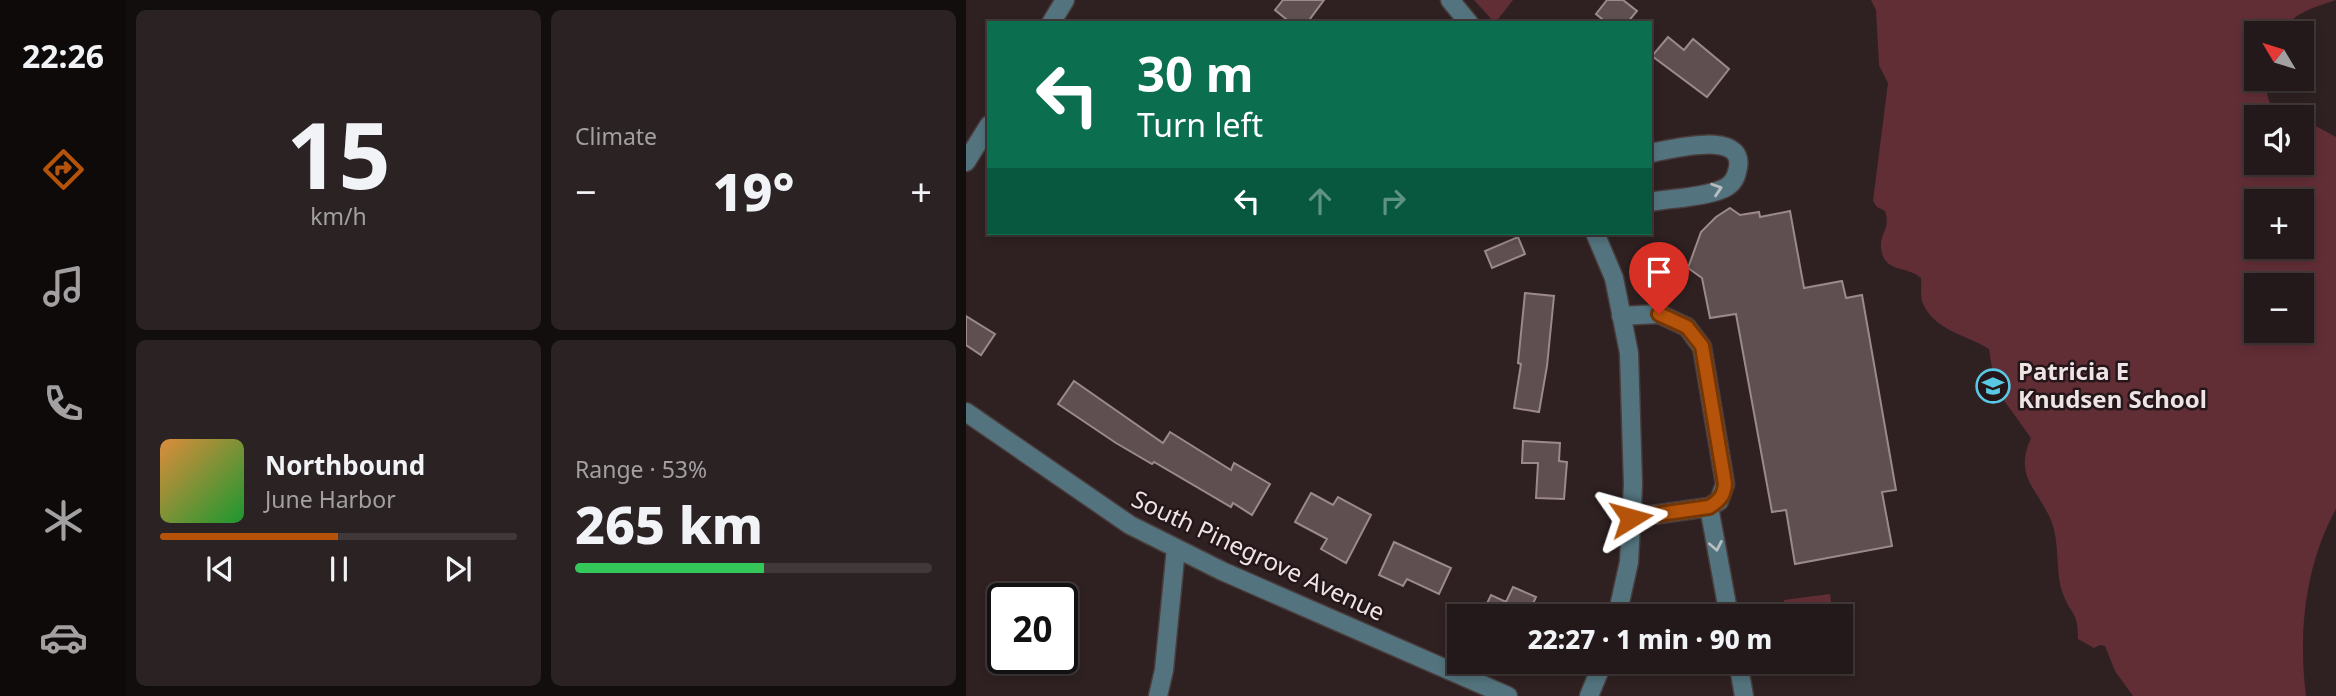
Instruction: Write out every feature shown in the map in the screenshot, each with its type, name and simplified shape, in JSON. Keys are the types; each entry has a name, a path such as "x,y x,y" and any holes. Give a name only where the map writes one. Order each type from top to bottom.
{"street":[{"path":"1052,21 1065,0"},
{"path":"1450,0 1467,21"},
{"path":"966,162 987,128"},
{"path":"1652,153 1704,143 1720,144 1731,149 1738,157 1738,170 1732,184 1719,191 1652,202"},
{"path":"1596,235 1614,278 1629,353 1631,518 1629,562 1620,604"},
{"path":"1621,316 1659,314 1687,327 1702,346 1725,484 1719,501 1709,507 1631,518"},
{"name":"South Pinegrove Avenue","path":"966,412 1130,525 1222,570 1508,696"},
{"path":"1709,507 1727,604"},
{"path":"1158,696 1164,670 1176,548"},
{"path":"1589,696 1598,674"},
{"path":"1740,674 1744,696"}],"shaded area":[{"path":"1474,0 1513,0 1497,21 1493,21"},
{"path":"1871,0 2336,0 2298,15 2291,21 2244,21 2244,91 2267,91 2272,105 2244,105 2244,175 2314,175 2314,125 2336,137 2336,509 2317,553 2306,600 2303,648 2306,696 2133,696 2115,671 2105,646 2094,648 2078,639 2075,618 2061,586 2052,523 2026,474 2026,452 2031,438 2003,399 1993,375 1989,349 1951,331 1934,319 1922,301 1921,278 1891,265 1883,256 1881,242 1887,217 1885,211 1873,201 1888,83 1879,65 1876,10"},
{"path":"1830,594 1831,604 1784,604 1784,600"}],"building":[{"path":"1283,0 1324,0 1308,21 1289,21 1275,10"},
{"path":"1607,0 1623,0 1637,11 1629,21 1605,21 1596,14"},
{"path":"1668,37 1684,50 1693,39 1729,69 1707,97 1652,56"},
{"path":"1730,208 1740,215 1759,212 1760,217 1790,211 1804,288 1842,281 1846,298 1862,295 1896,490 1882,492 1892,546 1795,564 1786,510 1772,512 1736,314 1710,318 1702,278 1688,268 1701,232"},
{"path":"1518,237 1525,254 1492,268 1485,251"},
{"path":"1525,293 1554,296 1539,412 1514,408 1521,364 1518,363"},
{"path":"966,316 995,334 981,355 966,345"},
{"path":"1074,381 1163,443 1170,432 1231,470 1234,463 1270,484 1252,515 1233,503 1231,507 1154,462 1152,464 1058,404"},
{"path":"1523,441 1560,443 1559,461 1567,462 1564,499 1536,498 1538,463 1522,463"},
{"path":"1311,493 1333,505 1338,497 1371,515 1346,563 1321,549 1327,539 1295,522"},
{"path":"1394,542 1451,568 1439,594 1407,579 1403,586 1379,575"},
{"path":"1513,587 1536,597 1533,604 1487,604 1491,595 1506,602"}],"place":[{"name":"Patricia E Knudsen School","path":"1993,386"}],"route":[{"path":"1631,518 1709,507 1719,501 1724,492 1725,484 1702,346 1687,327 1659,314"}]}
